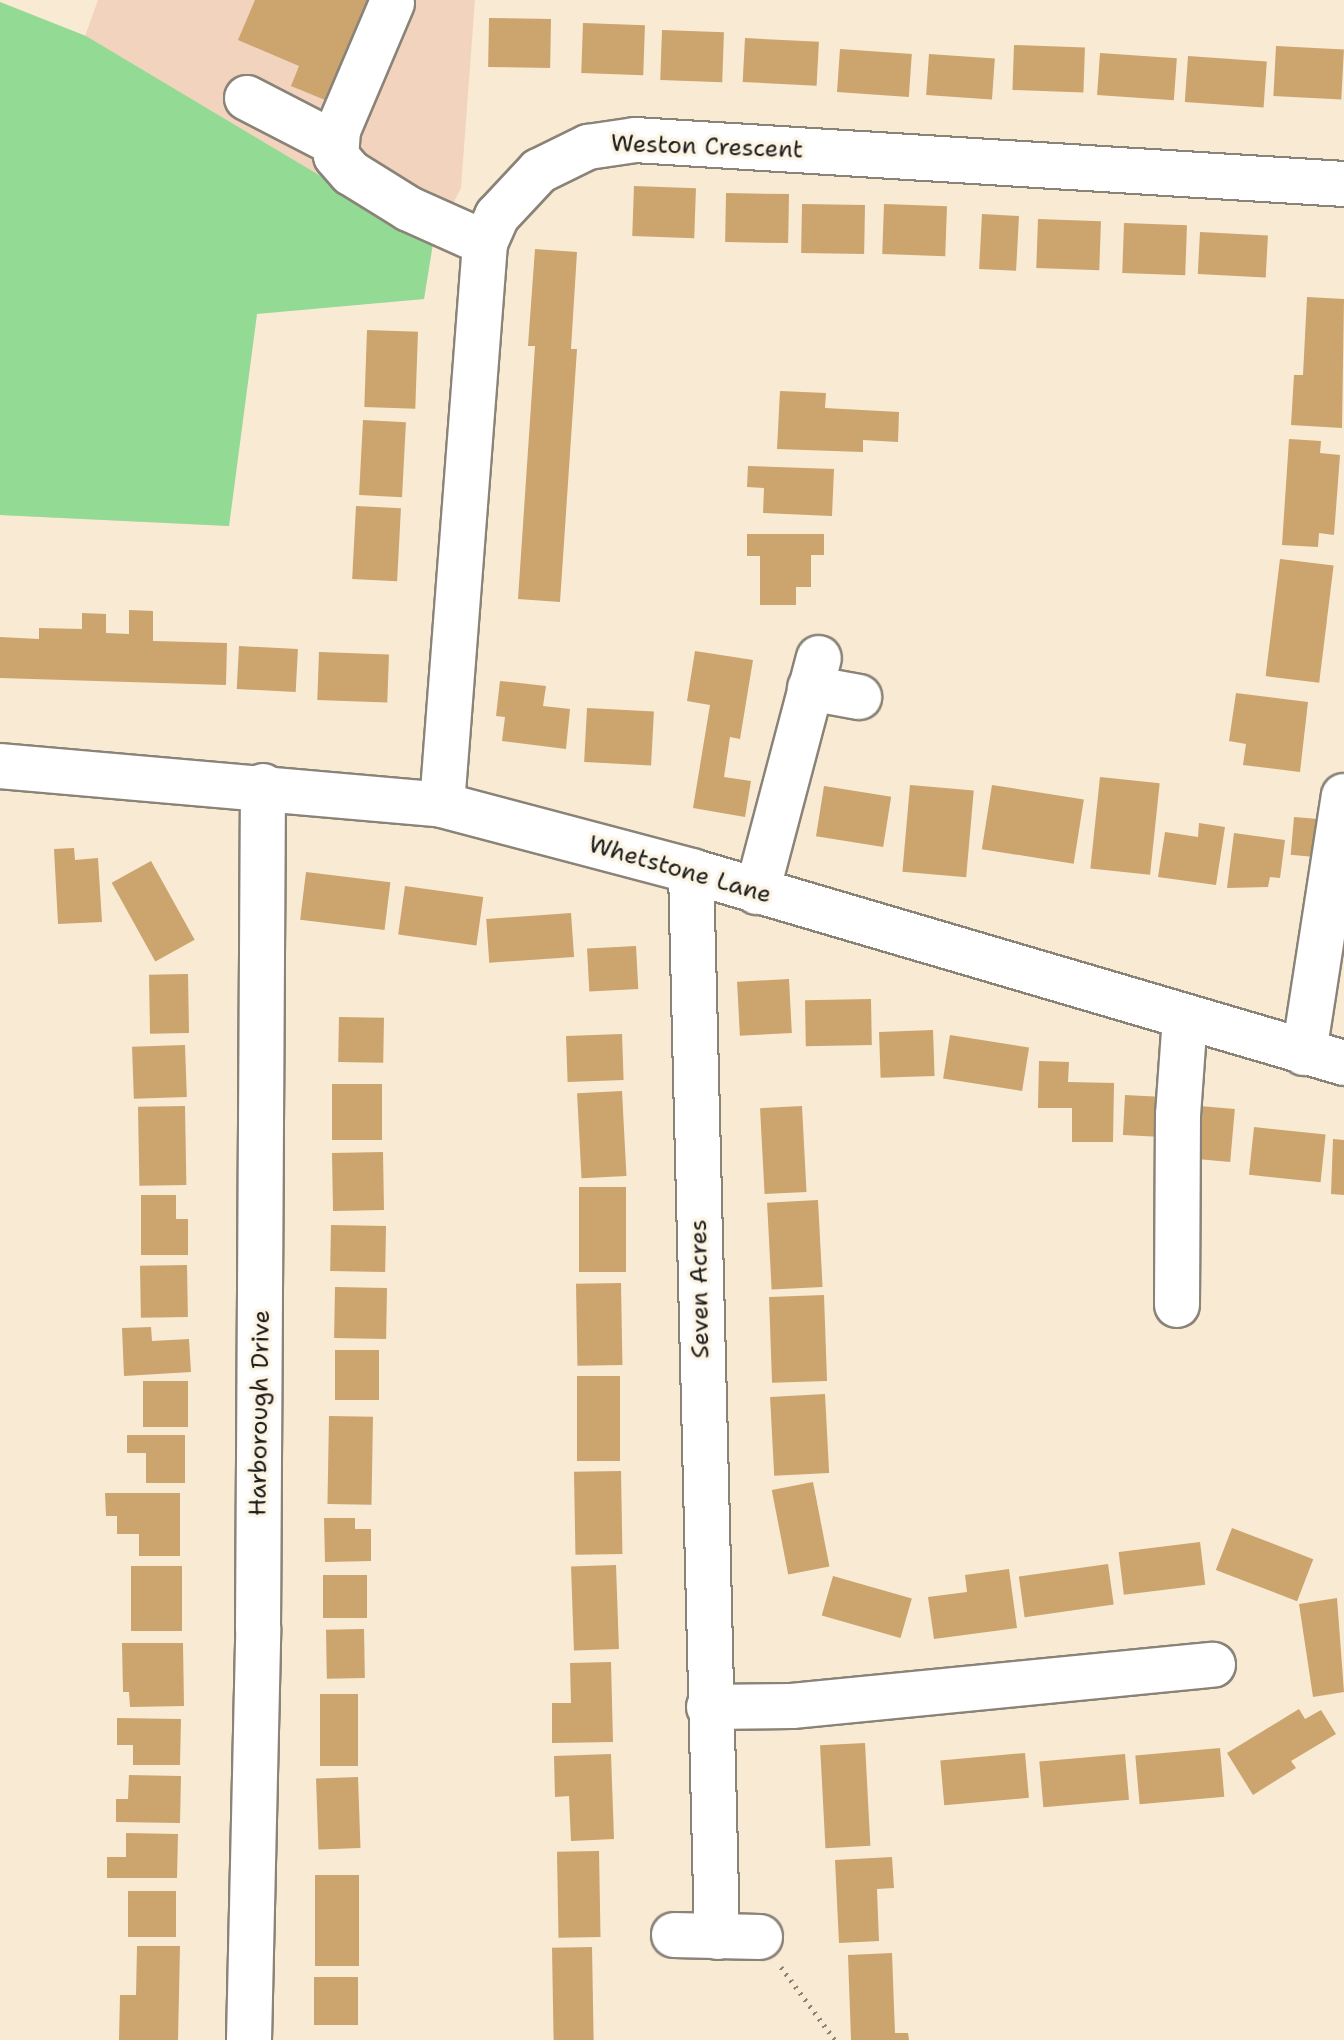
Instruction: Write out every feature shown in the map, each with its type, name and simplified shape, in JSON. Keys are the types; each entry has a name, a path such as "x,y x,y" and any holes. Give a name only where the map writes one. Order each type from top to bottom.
{"street":[{"path":"392,3 334,143 336,156 351,173 409,209 485,243"},
{"path":"247,98 334,143"},
{"name":"Weston Crescent","path":"442,805 485,243 497,216 539,171 574,152 617,140 1344,184"},
{"path":"757,892 815,673 859,697"},
{"name":"Whetstone Lane","path":"0,766 263,786 442,805 691,871 1324,1058"},
{"name":"Harborough Drive","path":"249,2040 258,1628 263,786"},
{"path":"1324,1058 1344,796"},
{"name":"Seven Acres","path":"691,871 717,1937"},
{"path":"1177,1305 1178,1115 1185,1018"},
{"path":"709,1707 792,1706 1213,1665"},
{"path":"674,1935 760,1937"}],"path":[{"path":"760,1937 835,2040"}],"shaded area":[{"path":"98,0 475,0 461,188 433,243 424,299 257,313 229,526 0,515 0,2 85,36"}],"green space":[{"path":"0,2 86,36 433,243 424,299 257,314 229,526 0,515"}],"building":[{"path":"255,0 367,0 325,100 291,86 299,66 238,40"},
{"path":"489,18 551,19 550,68 488,67"},
{"path":"583,23 645,25 643,75 581,73"},
{"path":"662,30 724,32 722,82 660,80"},
{"path":"745,38 819,42 817,86 743,82"},
{"path":"1014,45 1085,47 1083,92 1012,90"},
{"path":"1276,46 1344,50 1341,99 1273,96"},
{"path":"840,49 912,54 909,97 837,92"},
{"path":"1100,53 1177,58 1174,100 1097,95"},
{"path":"929,54 995,59 992,100 926,95"},
{"path":"1188,56 1267,62 1264,107 1185,102"},
{"path":"634,186 696,188 694,238 632,236"},
{"path":"726,193 789,194 788,243 725,242"},
{"path":"802,204 865,205 864,254 801,253"},
{"path":"884,204 947,206 945,256 882,254"},
{"path":"982,214 1019,216 1016,271 979,269"},
{"path":"1038,219 1101,221 1099,270 1036,268"},
{"path":"1124,223 1187,225 1185,275 1122,273"},
{"path":"1200,232 1268,236 1266,278 1198,274"},
{"path":"535,249 577,252 571,349 577,349 560,602 518,599 535,346 528,346"},
{"path":"1307,297 1344,299 1342,428 1291,425 1294,375 1303,375"},
{"path":"367,330 418,332 415,409 364,407"},
{"path":"780,391 826,393 825,408 899,412 898,442 863,440 863,452 777,449"},
{"path":"363,420 406,422 402,497 359,495"},
{"path":"1289,439 1321,441 1320,453 1340,455 1334,535 1319,533 1318,547 1282,545"},
{"path":"748,466 834,469 832,516 763,513 764,488 747,487"},
{"path":"356,506 401,508 397,581 352,579"},
{"path":"747,534 824,534 824,555 811,555 811,587 796,587 796,605 760,605 760,556 747,556"},
{"path":"1280,559 1334,566 1319,683 1266,676"},
{"path":"129,610 153,611 153,641 227,643 226,685 0,678 0,637 39,639 39,628 82,629 82,613 106,614 106,633 129,634"},
{"path":"239,646 298,649 296,692 237,689"},
{"path":"695,651 753,660 740,739 730,737 724,777 751,781 745,817 693,808 710,705 687,701"},
{"path":"319,652 389,654 387,702 317,700"},
{"path":"500,681 546,686 543,706 570,709 566,749 502,741 505,717 496,716"},
{"path":"1236,693 1308,702 1300,772 1243,765 1246,744 1229,741"},
{"path":"587,708 654,712 651,765 584,762"},
{"path":"1100,777 1160,783 1150,875 1090,868"},
{"path":"910,785 974,791 966,877 902,872"},
{"path":"992,785 1084,800 1074,864 982,849"},
{"path":"824,786 891,797 883,847 816,836"},
{"path":"1294,817 1318,819 1315,857 1291,855"},
{"path":"1199,823 1225,827 1216,885 1158,877 1165,832 1198,837"},
{"path":"1234,833 1285,840 1280,878 1270,877 1268,887 1227,888"},
{"path":"74,848 75,860 98,858 102,922 58,924 54,849"},
{"path":"151,861 195,940 155,962 112,883"},
{"path":"306,872 390,882 385,930 300,920"},
{"path":"405,886 483,897 476,946 398,935"},
{"path":"571,913 574,957 489,963 486,919"},
{"path":"636,946 638,989 589,992 587,949"},
{"path":"188,974 189,1033 150,1034 149,975"},
{"path":"789,979 792,1033 740,1036 737,982"},
{"path":"871,999 872,1045 806,1046 805,1000"},
{"path":"339,1017 384,1018 383,1063 338,1062"},
{"path":"933,1030 935,1076 881,1078 879,1032"},
{"path":"622,1034 624,1080 568,1082 566,1036"},
{"path":"950,1035 1029,1048 1022,1091 943,1078"},
{"path":"185,1045 187,1097 134,1099 132,1047"},
{"path":"1039,1061 1069,1062 1068,1082 1114,1083 1113,1142 1072,1142 1072,1108 1038,1108"},
{"path":"332,1084 382,1084 382,1140 332,1140"},
{"path":"622,1091 626,1176 582,1178 577,1093"},
{"path":"1125,1095 1169,1097 1167,1137 1123,1135"},
{"path":"1188,1105 1235,1109 1230,1162 1183,1158"},
{"path":"185,1106 186,1185 139,1186 138,1107"},
{"path":"802,1106 807,1192 765,1194 760,1108"},
{"path":"1254,1127 1326,1135 1321,1182 1249,1175"},
{"path":"1333,1139 1344,1140 1344,1195 1331,1194"},
{"path":"383,1152 384,1210 333,1211 332,1153"},
{"path":"579,1187 626,1187 626,1272 579,1272"},
{"path":"141,1195 176,1195 176,1219 188,1219 188,1255 141,1255"},
{"path":"818,1200 823,1287 772,1290 767,1203"},
{"path":"331,1225 386,1226 385,1272 330,1271"},
{"path":"187,1265 188,1317 141,1318 140,1266"},
{"path":"621,1283 622,1365 577,1366 576,1284"},
{"path":"335,1287 387,1288 386,1339 334,1338"},
{"path":"824,1295 827,1381 772,1383 769,1297"},
{"path":"151,1327 152,1341 189,1339 191,1372 124,1376 122,1328"},
{"path":"335,1350 379,1350 379,1400 335,1400"},
{"path":"577,1376 620,1376 620,1461 577,1461"},
{"path":"143,1381 188,1381 188,1427 143,1427"},
{"path":"825,1394 829,1473 774,1476 770,1397"},
{"path":"329,1416 373,1417 371,1505 327,1504"},
{"path":"127,1435 185,1435 185,1483 146,1483 146,1453 127,1453"},
{"path":"621,1471 622,1554 575,1555 574,1472"},
{"path":"813,1482 829,1566 788,1574 772,1490"},
{"path":"105,1493 180,1493 180,1556 139,1556 139,1534 117,1534 117,1516 106,1516"},
{"path":"324,1518 355,1518 355,1529 371,1529 371,1561 325,1562"},
{"path":"1232,1528 1313,1559 1297,1601 1216,1570"},
{"path":"1200,1542 1205,1585 1124,1595 1119,1552"},
{"path":"1108,1564 1114,1605 1025,1617 1019,1577"},
{"path":"616,1565 619,1649 574,1651 571,1567"},
{"path":"131,1566 182,1566 182,1631 131,1631"},
{"path":"1009,1569 1017,1628 934,1639 928,1597 967,1592 965,1575"},
{"path":"323,1575 367,1575 367,1618 323,1618"},
{"path":"833,1576 912,1599 901,1638 822,1615"},
{"path":"1337,1598 1344,1692 1313,1697 1299,1604"},
{"path":"364,1629 365,1678 327,1679 326,1630"},
{"path":"122,1643 183,1643 184,1706 130,1707 129,1692 123,1692"},
{"path":"611,1662 613,1742 552,1743 552,1703 571,1703 570,1663"},
{"path":"320,1694 358,1694 358,1766 320,1766"},
{"path":"1299,1709 1305,1719 1321,1710 1336,1734 1291,1761 1296,1768 1253,1795 1227,1753"},
{"path":"117,1718 181,1719 180,1765 133,1765 133,1745 117,1745"},
{"path":"865,1743 870,1846 825,1848 820,1745"},
{"path":"1220,1748 1224,1797 1140,1804 1135,1755"},
{"path":"1025,1753 1029,1798 944,1805 940,1760"},
{"path":"611,1754 614,1839 571,1841 569,1796 555,1797 554,1756"},
{"path":"1125,1754 1129,1800 1043,1807 1039,1761"},
{"path":"129,1775 181,1776 180,1823 116,1822 116,1799 128,1799"},
{"path":"358,1777 360,1848 319,1849 316,1778"},
{"path":"126,1833 178,1834 177,1878 107,1878 107,1857 126,1857"},
{"path":"599,1851 601,1937 559,1938 557,1852"},
{"path":"892,1857 894,1888 877,1889 879,1941 839,1943 835,1860"},
{"path":"315,1875 359,1875 359,1966 315,1966"},
{"path":"128,1891 176,1891 176,1937 128,1937"},
{"path":"137,1946 180,1946 178,2040 119,2040 120,1995 136,1995"},
{"path":"592,1947 594,2040 554,2040 552,1948"},
{"path":"892,1953 895,2033 908,2033 909,2040 851,2040 848,1955"},
{"path":"314,1977 358,1977 358,2025 314,2025"}]}
